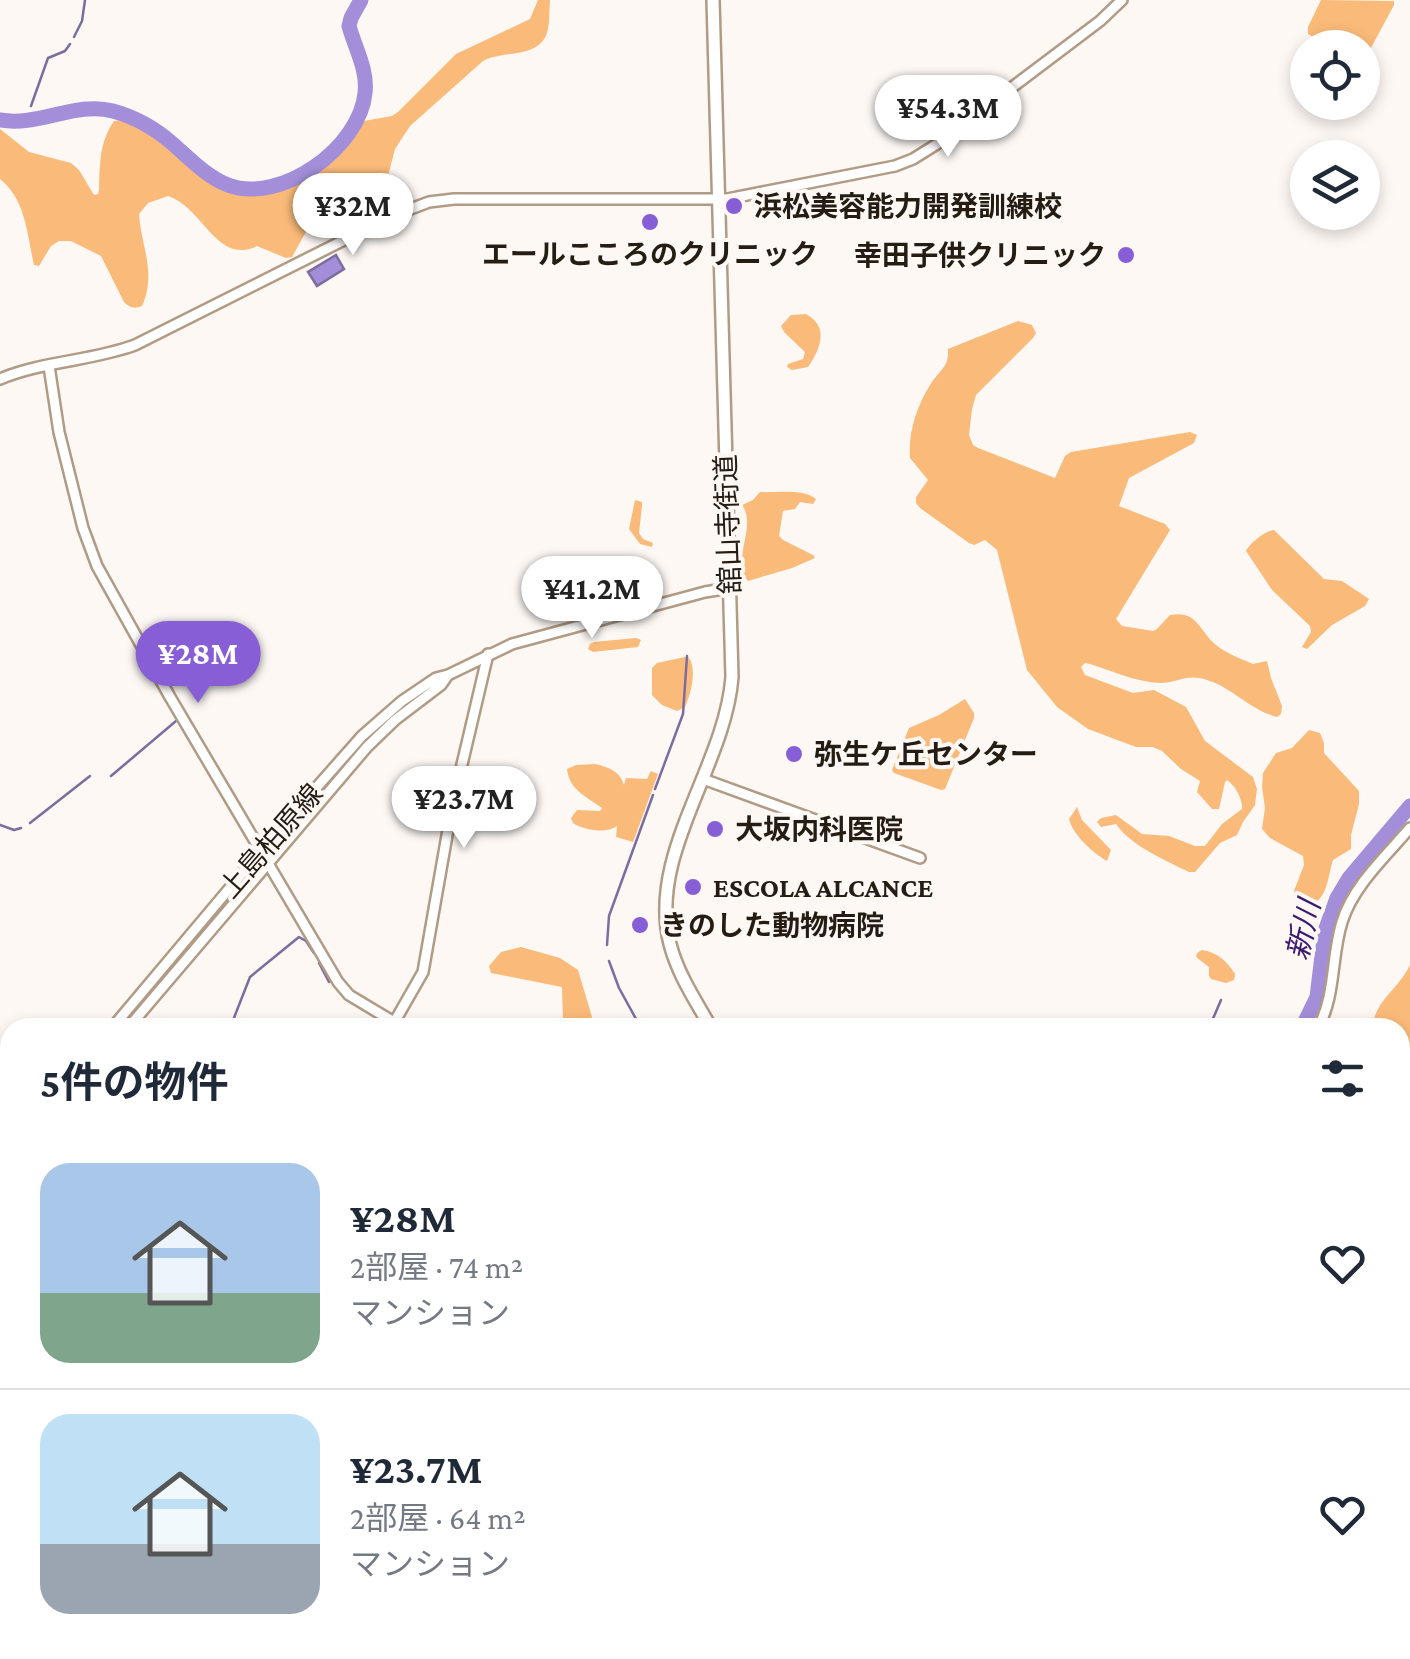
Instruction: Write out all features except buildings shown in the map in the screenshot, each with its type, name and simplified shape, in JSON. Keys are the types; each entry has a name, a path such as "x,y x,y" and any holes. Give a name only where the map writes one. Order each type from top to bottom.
{"main road":[{"name":"舘山寺街道","path":"707,1018 678,966 666,914 670,870 722,730 732,666 713,0"}],"street":[{"path":"0,380 136,344 429,202 718,199 871,171 913,159 1100,21 1122,0"},
{"path":"49,366 58,432 94,559 170,697 343,989 384,1018"},
{"name":"上島柏原線","path":"120,1018 261,850 370,728 413,693 436,678 523,640 730,588"},
{"path":"396,1018 423,972 452,808 488,654"},
{"name":"上島柏原線","path":"136,1018 367,747 448,675"},
{"path":"704,779 920,858"},
{"path":"1322,1018 1339,933 1349,904 1410,828"}],"shaded area":[{"path":"538,0 550,0 548,29 542,41 528,50 483,61 410,126 395,149 388,176 317,212 292,257 257,246 231,248 220,242 191,211 168,196 148,203 139,214 148,271 142,306 126,304 101,256 71,241 51,246 39,266 34,265 20,207 0,179 0,129 29,152 71,163 94,195 99,190 105,137 114,121 132,123 149,132 224,187 256,194 272,192 289,187 323,166 364,121 398,112 456,54 530,19"},
{"path":"1321,0 1394,1 1380,31 1308,27"},
{"path":"336,255 344,269 317,286 308,272"},
{"path":"806,314 818,325 819,346 808,367 792,370 788,364 803,359 805,352 781,326 791,315"},
{"path":"1018,321 1032,325 1036,333 976,395 969,435 973,445 1055,478 1065,456 1071,452 1190,432 1197,435 1194,443 1129,478 1119,506 1165,524 1170,530 1116,619 1122,626 1153,631 1170,615 1187,616 1224,651 1253,664 1267,661 1282,706 1281,714 1267,714 1225,688 1200,678 1151,682 1090,664 1081,667 1085,675 1133,693 1154,690 1186,707 1205,741 1253,777 1257,789 1255,805 1237,835 1220,843 1195,872 1149,852 1116,824 1101,827 1097,822 1116,815 1142,834 1169,836 1205,846 1222,824 1242,809 1233,785 1225,782 1219,809 1212,809 1197,792 1200,781 1162,751 1136,747 1088,729 1057,707 1027,670 997,550 985,540 969,543 916,503 928,480 910,458 912,429 925,393 945,365 948,349"},
{"path":"760,492 797,492 816,499 813,504 800,502 795,509 783,511 779,536 815,558 748,581 742,563 747,523 742,505"},
{"path":"635,500 642,502 639,533 653,543 652,547 640,544 629,529"},
{"path":"1274,530 1324,579 1342,581 1369,599 1307,649 1302,647 1311,632 1310,626 1272,590 1246,551 1258,538"},
{"path":"641,640 638,647 593,652 588,649 594,642"},
{"path":"685,657 693,669 692,682 685,707 677,711 662,705 652,695 652,668 657,663"},
{"path":"965,699 974,718 945,789 894,773 909,728"},
{"path":"1309,730 1320,733 1324,753 1359,791 1351,849 1333,860 1322,896 1311,904 1299,901 1294,891 1304,865 1303,856 1270,838 1262,829 1263,773 1276,753 1292,748"},
{"path":"595,764 616,773 624,785 626,778 647,779 651,771 658,774 633,842 616,837 617,826 595,830 573,823 571,818 577,810 602,808 575,788 567,769"},
{"path":"1077,807 1082,820 1111,850 1107,861 1084,843 1071,825 1069,819"},
{"path":"521,947 560,958 578,970 592,1018 563,1018 562,987 491,973 489,966 501,952"},
{"path":"1202,950 1225,961 1235,974 1234,980 1226,983 1211,979 1209,967 1196,957"},
{"path":"1410,965 1410,1018 1375,1018 1383,1001"}],"waterway":[{"path":"74,37 82,21 85,0"},
{"path":"0,120 28,120 85,109 113,111 152,129 220,182 249,189 271,187 314,167 349,133 360,113 365,76 349,26 361,0"},
{"path":"31,106 48,58 65,51 70,44"},
{"path":"25,122 27,117"},
{"path":"655,789 683,714 687,656"},
{"path":"111,776 176,721"},
{"path":"30,823 90,776"},
{"path":"607,945 609,916 653,795"},
{"name":"新川","path":"1307,1018 1317,997 1325,931 1337,898 1349,878 1410,806"},
{"path":"0,825 21,828"},
{"path":"234,1018 250,977 299,937 314,953"},
{"path":"609,961 636,1018"},
{"path":"319,963 329,982"},
{"path":"1213,1018 1221,1000"}],"place":[{"name":"浜松美容能力開発訓練校","path":"734,206"},
{"name":"エールこころのクリニック","path":"650,222"},
{"name":"幸田子供クリニック","path":"1126,255"},
{"name":"弥生ケ丘センター","path":"794,754"},
{"name":"大坂内科医院","path":"715,829"},
{"name":"ESCOLA ALCANCE","path":"693,887"},
{"name":"きのした動物病院","path":"640,925"}]}
